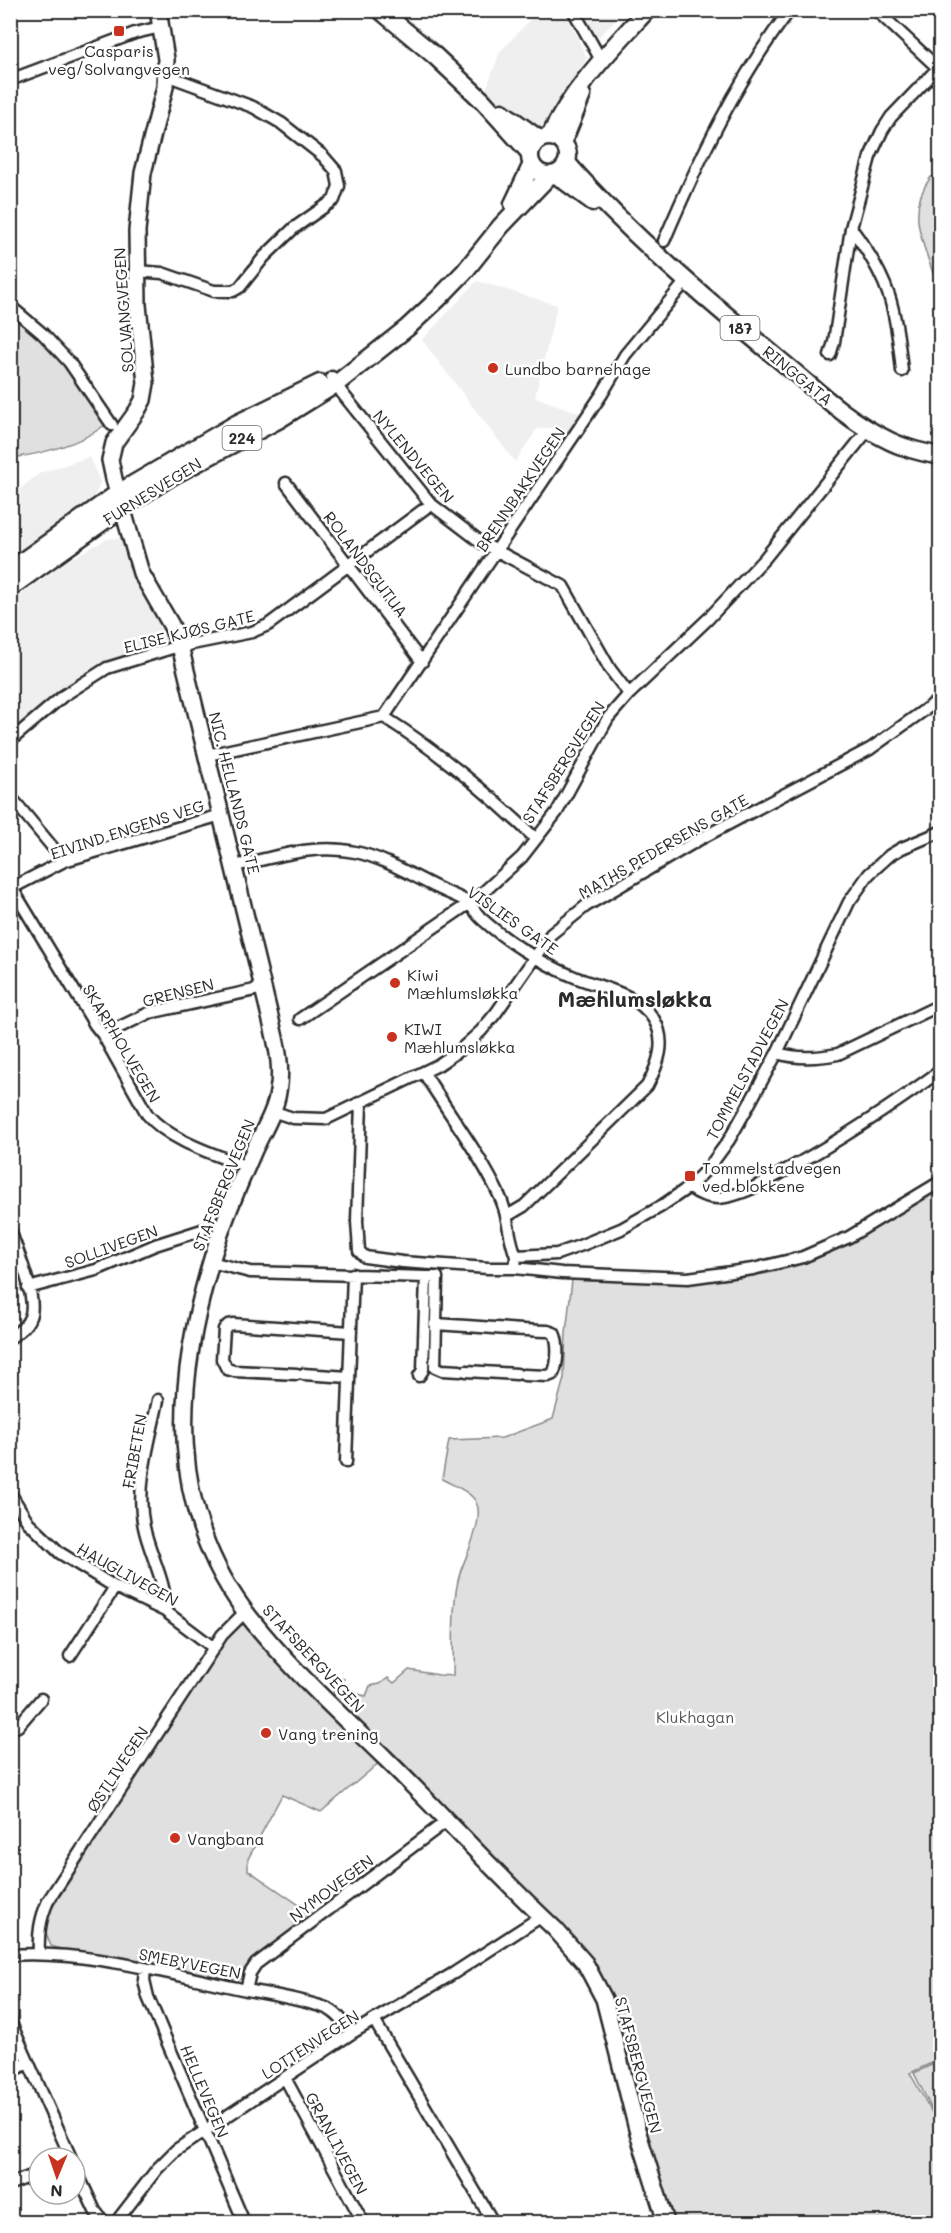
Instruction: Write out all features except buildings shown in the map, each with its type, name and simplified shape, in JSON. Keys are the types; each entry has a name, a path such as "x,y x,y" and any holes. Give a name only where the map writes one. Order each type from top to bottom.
{"main road":[{"name":"SOLVANGVEGEN","path":"120,500 110,453 119,434 140,405 146,383 136,270 137,213 166,75 158,10"},
{"path":"380,10 483,101 543,147 568,153 558,171"},
{"name":"FURNESVEGEN","path":"501,226 543,147 584,79 647,10"},
{"name":"RINGGATA","path":"543,147 539,173 558,171 618,219 686,281 820,393 868,429 901,446 940,456"},
{"name":"FURNESVEGEN","path":"10,570 236,424 334,380 359,364 408,328 439,298 465,271 501,226 558,171"},
{"name":"FURNESVEGEN","path":"10,588 120,500"},
{"name":"NIC. HELLANDS GATE","path":"120,500 141,573 176,634 180,646 278,1052 280,1068 278,1092 272,1111"},
{"name":"STAFSBERGVEGEN","path":"272,1111 247,1167 211,1262 188,1357 183,1412 186,1456 194,1507 201,1529 219,1568 246,1611 280,1652 542,1916 574,1949 585,1964 604,1999 641,2143 666,2223"}],"street":[{"path":"573,10 601,60"},
{"path":"664,241 698,162 738,86 790,10"},
{"path":"830,355 834,342 851,228 870,157 882,130 891,117 939,67 876,10"},
{"path":"10,80 135,33 161,27"},
{"path":"136,270 162,273 214,291 233,291 240,287 264,257 294,228 334,200 339,186 336,171 323,156 281,123 232,98 166,75"},
{"path":"851,228 871,255 891,300 897,326 902,372"},
{"name":"BRENNBAKKVEGEN","path":"384,717 497,552 602,394 625,355 686,281"},
{"path":"10,306 43,334 69,362 112,425"},
{"name":"NYLENDVEGEN","path":"334,380 431,504 454,523 497,552 563,586 610,669 629,694"},
{"name":"STAFSBERGVEGEN","path":"300,1019 402,951 467,902 477,898 507,870 557,812 608,718 629,694 708,619 765,558 868,429"},
{"name":"ROLANDSGUTUA","path":"286,483 422,662"},
{"name":"ELISE KJØS GATE","path":"10,741 45,710 91,677 125,662 180,646 252,632 268,625 431,504"},
{"name":"MATHS PEDERSENS GATE","path":"272,1111 293,1118 326,1119 424,1073 461,1049 481,1031 551,934 586,906 700,839 870,749 940,699"},
{"path":"207,755 384,717 447,762 503,808 536,839"},
{"path":"10,796 64,861"},
{"name":"EIVIND ENGENS VEG","path":"11,889 64,861 221,815"},
{"name":"TOMMELSTADVEGEN","path":"516,1256 557,1254 621,1229 689,1187 710,1166 729,1140 777,1053 849,902 869,874 890,855 940,832"},
{"name":"VISLIES GATE","path":"234,866 308,849 356,852 467,902 482,919 536,957 569,975 616,992 645,1007 658,1026 661,1038 660,1054 655,1070 646,1086 524,1206 507,1216"},
{"name":"SKARPHOLVEGEN","path":"11,889 94,1025 103,1035 154,1123 170,1134 247,1167"},
{"name":"GRENSEN","path":"103,1035 149,1013 264,988"},
{"path":"777,1053 821,1058 838,1054 861,1045 940,1005"},
{"path":"689,1187 698,1194 719,1198 755,1187 819,1151 900,1100 940,1071"},
{"path":"424,1073 500,1197 507,1216 509,1239 516,1256 515,1268"},
{"path":"361,1103 357,1221 358,1251 365,1257 402,1262 515,1268 561,1274 688,1278 753,1269 803,1257 849,1237 940,1182"},
{"path":"10,1230 32,1304 30,1319 10,1338"},
{"name":"SOLLIVEGEN","path":"28,1288 96,1270 155,1245 202,1230"},
{"path":"211,1262 250,1272 437,1277 435,1324 435,1367 442,1370 548,1376 553,1374 556,1368 557,1339 554,1333 435,1324"},
{"path":"346,1462 353,1274"},
{"path":"419,1376 422,1375 423,1370 426,1277"},
{"path":"349,1377 234,1371 227,1369 222,1359 224,1329 228,1325 284,1326 293,1329 351,1332"},
{"name":"FRIBETEN","path":"158,1400 149,1441 141,1503 143,1526 148,1545 166,1598 165,1611"},
{"name":"HAUGLIVEGEN","path":"10,1493 28,1522 60,1552 115,1587 165,1611 214,1648"},
{"path":"70,1656 115,1587"},
{"name":"ØSTLIVEGEN","path":"39,1954 38,1937 41,1916 48,1901 214,1648 230,1625 246,1611"},
{"path":"10,1729 18,1726 41,1699"},
{"name":"NYMOVEGEN","path":"246,1989 250,1973 256,1964 448,1820"},
{"name":"LOTTENVEGEN","path":"116,2223 156,2169 176,2150 205,2129 352,2033 542,1916"},
{"name":"SMEBYVEGEN","path":"10,1955 39,1954 96,1961 246,1989 327,2008 352,2033"},
{"name":"HELLEVEGEN","path":"145,1969 144,1980 148,1997 244,2223"},
{"path":"374,2020 493,2223"},
{"path":"10,2021 66,2146"},
{"path":"10,2072 28,2063"},
{"name":"GRANLIVEGEN","path":"285,2078 363,2223"},
{"path":"13,2183 27,2178"},
{"path":"87,2194 104,2223"}],"shaded area":[{"path":"538,11 565,11 587,58 548,120 521,148 478,111 500,52"},
{"path":"579,11 624,11 599,37"},
{"name":"Lundbo barnehage","path":"477,281 557,305 535,397 582,414 569,433 558,427 537,429 515,462 422,340"},
{"path":"89,457 100,482 95,496 73,517 11,562 11,496 40,473"},
{"path":"119,538 135,578 169,636 162,644 87,674 11,736 11,602 67,561 107,539"}],"green space":[{"path":"940,176 940,297 921,237 918,207 922,192 931,177"},
{"path":"10,313 34,333 68,370 105,425 84,438 60,447 11,458"},
{"name":"Klukhagan","path":"940,1189 940,2059 910,2073 936,2120 940,2138 940,2222 671,2222 659,2187 607,1993 334,1701 333,1680 337,1677 344,1679 342,1690 366,1696 370,1686 380,1684 388,1678 394,1683 409,1670 453,1676 455,1597 460,1573 476,1527 478,1509 470,1495 442,1479 449,1440 502,1438 553,1419 564,1378 572,1280 689,1282 747,1277 776,1271 804,1263 840,1248"},
{"path":"245,1624 251,1625 380,1762 321,1812 282,1795 248,1859 248,1870 311,1913 246,1967 242,1977 236,1981 76,1954 51,1946 46,1929 50,1911 228,1636 237,1627"},
{"path":"940,2061 940,2126 914,2073"}],"place":[{"name":"Casparis veg/Solvangvegen","path":"119,31"},
{"name":"Lundbo barnehage","path":"493,368"},
{"name":"Kiwi Mæhlumsløkka","path":"395,983"},
{"name":"KIWI Mæhlumsløkka","path":"392,1037"},
{"name":"Tommelstadvegen ved blokkene","path":"690,1176"},
{"name":"Vang trening","path":"266,1733"},
{"name":"Vangbana","path":"175,1838"}],"district":[{"name":"Mæhlumsløkka","path":"635,998"}]}
